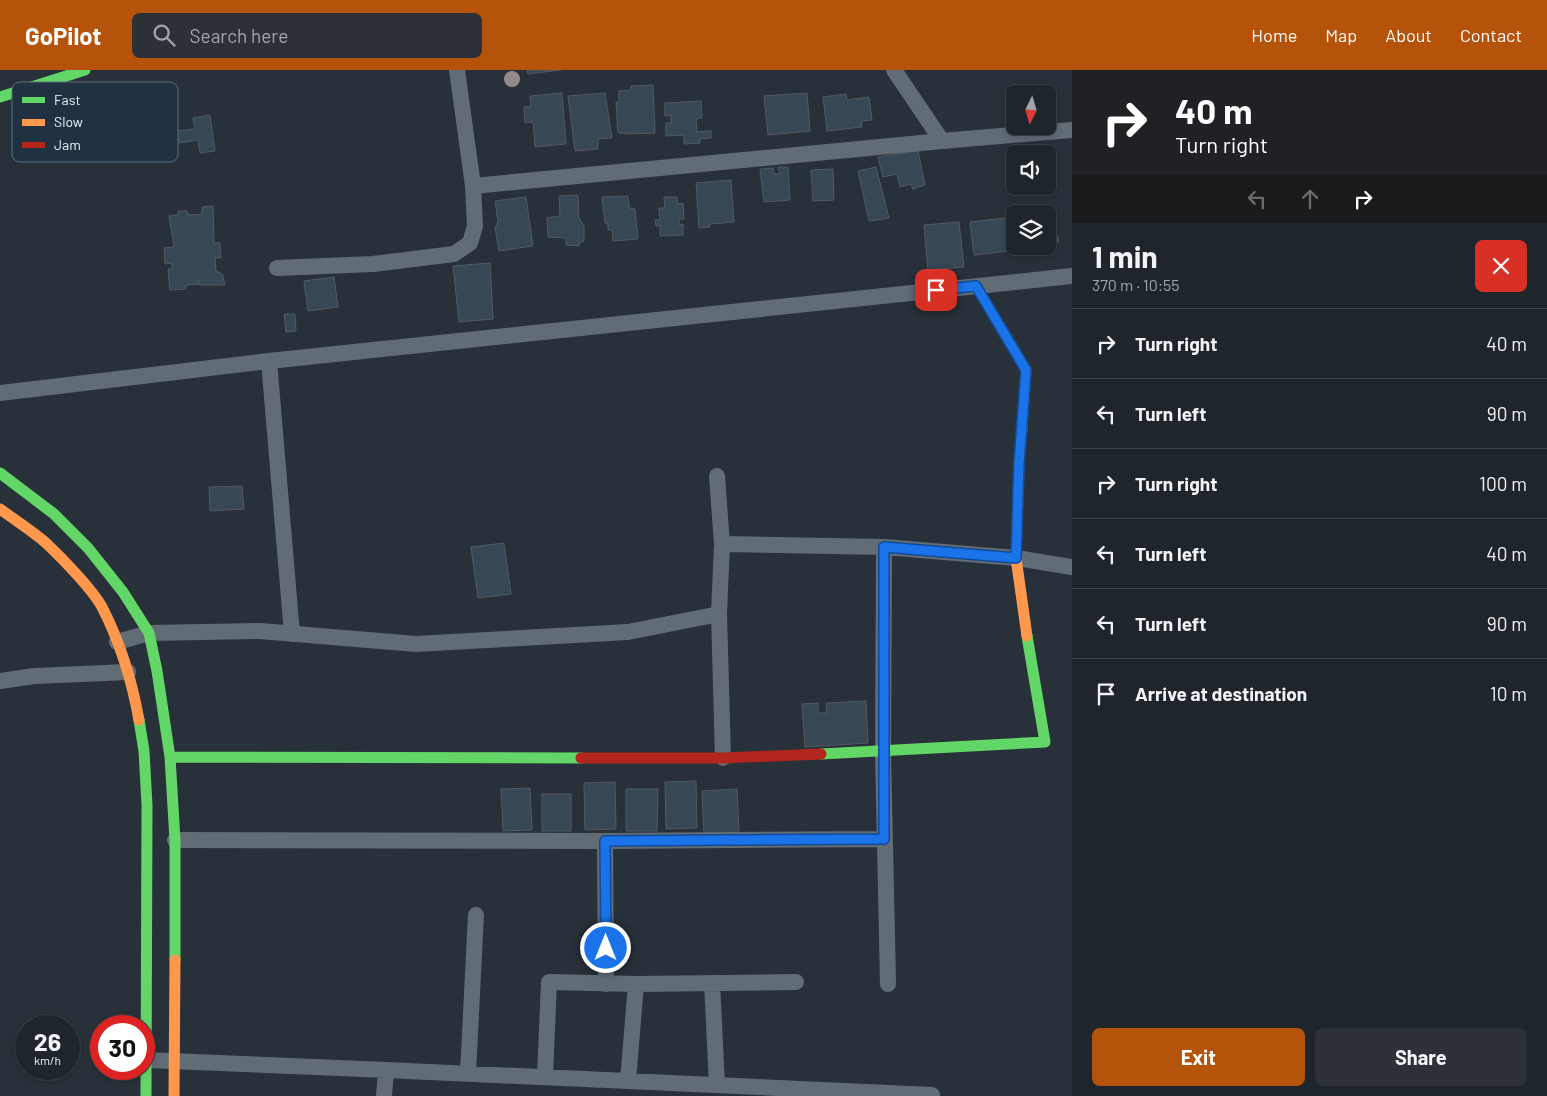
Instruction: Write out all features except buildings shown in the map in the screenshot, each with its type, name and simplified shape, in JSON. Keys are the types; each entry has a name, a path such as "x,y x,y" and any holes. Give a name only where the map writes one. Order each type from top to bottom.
{"main road":[{"path":"49,82 85,70"},
{"path":"0,98 12,94"},
{"path":"170,756 723,758 883,752 1045,742 1030,659 1016,558 1019,464 1026,370 976,286"},
{"path":"0,473 54,514 88,548 123,592 149,633 156,664 170,756 175,840 174,1096"},
{"path":"0,509 46,543 80,579 101,606 128,672 135,698 144,750 146,805 146,1015"},
{"path":"146,1080 146,1096"}],"street":[{"path":"277,268 373,264 454,254 470,243 475,226 473,186 457,70"},
{"path":"894,70 942,141"},
{"path":"473,186 1072,130"},
{"path":"0,392 269,361 1072,276"},
{"path":"269,361 292,634"},
{"path":"717,476 722,544 719,614 723,758"},
{"path":"722,544 884,547 1016,558 1072,567"},
{"path":"884,547 883,752 888,984"},
{"path":"117,642 149,633 260,631 416,644 628,632 719,614"},
{"path":"0,681 34,676 128,672"},
{"path":"175,840 605,841 884,839"},
{"path":"605,841 606,984"},
{"path":"468,1074 476,915"},
{"path":"545,1077 549,982 606,984 796,982"},
{"path":"712,983 717,1085"},
{"path":"628,1081 636,984"},
{"path":"155,1060 932,1095"},
{"path":"384,1096 386,1070"}],"traffic: fast":[{"path":"47,82 85,70"},
{"path":"0,97 12,93"},
{"path":"976,286 1026,370 1022,428"},
{"path":"0,473 54,514 88,548 123,592 149,633 157,671 170,757 175,840 175,960"},
{"path":"821,754 1045,742 1027,636"},
{"path":"139,720 144,751 147,805 146,1096"},
{"path":"170,757 581,758"}],"traffic: slow":[{"path":"1022,428 1016,558 1027,636"},
{"path":"0,509 46,543 76,574 102,607 120,648 133,691 139,720"},
{"path":"174,1096 175,960"}],"traffic: jam":[{"path":"581,758 723,758 821,754"}],"route":[{"path":"606,948 605,841 884,839 884,547 1016,558 1019,464 1026,370 976,286 936,290"}]}
